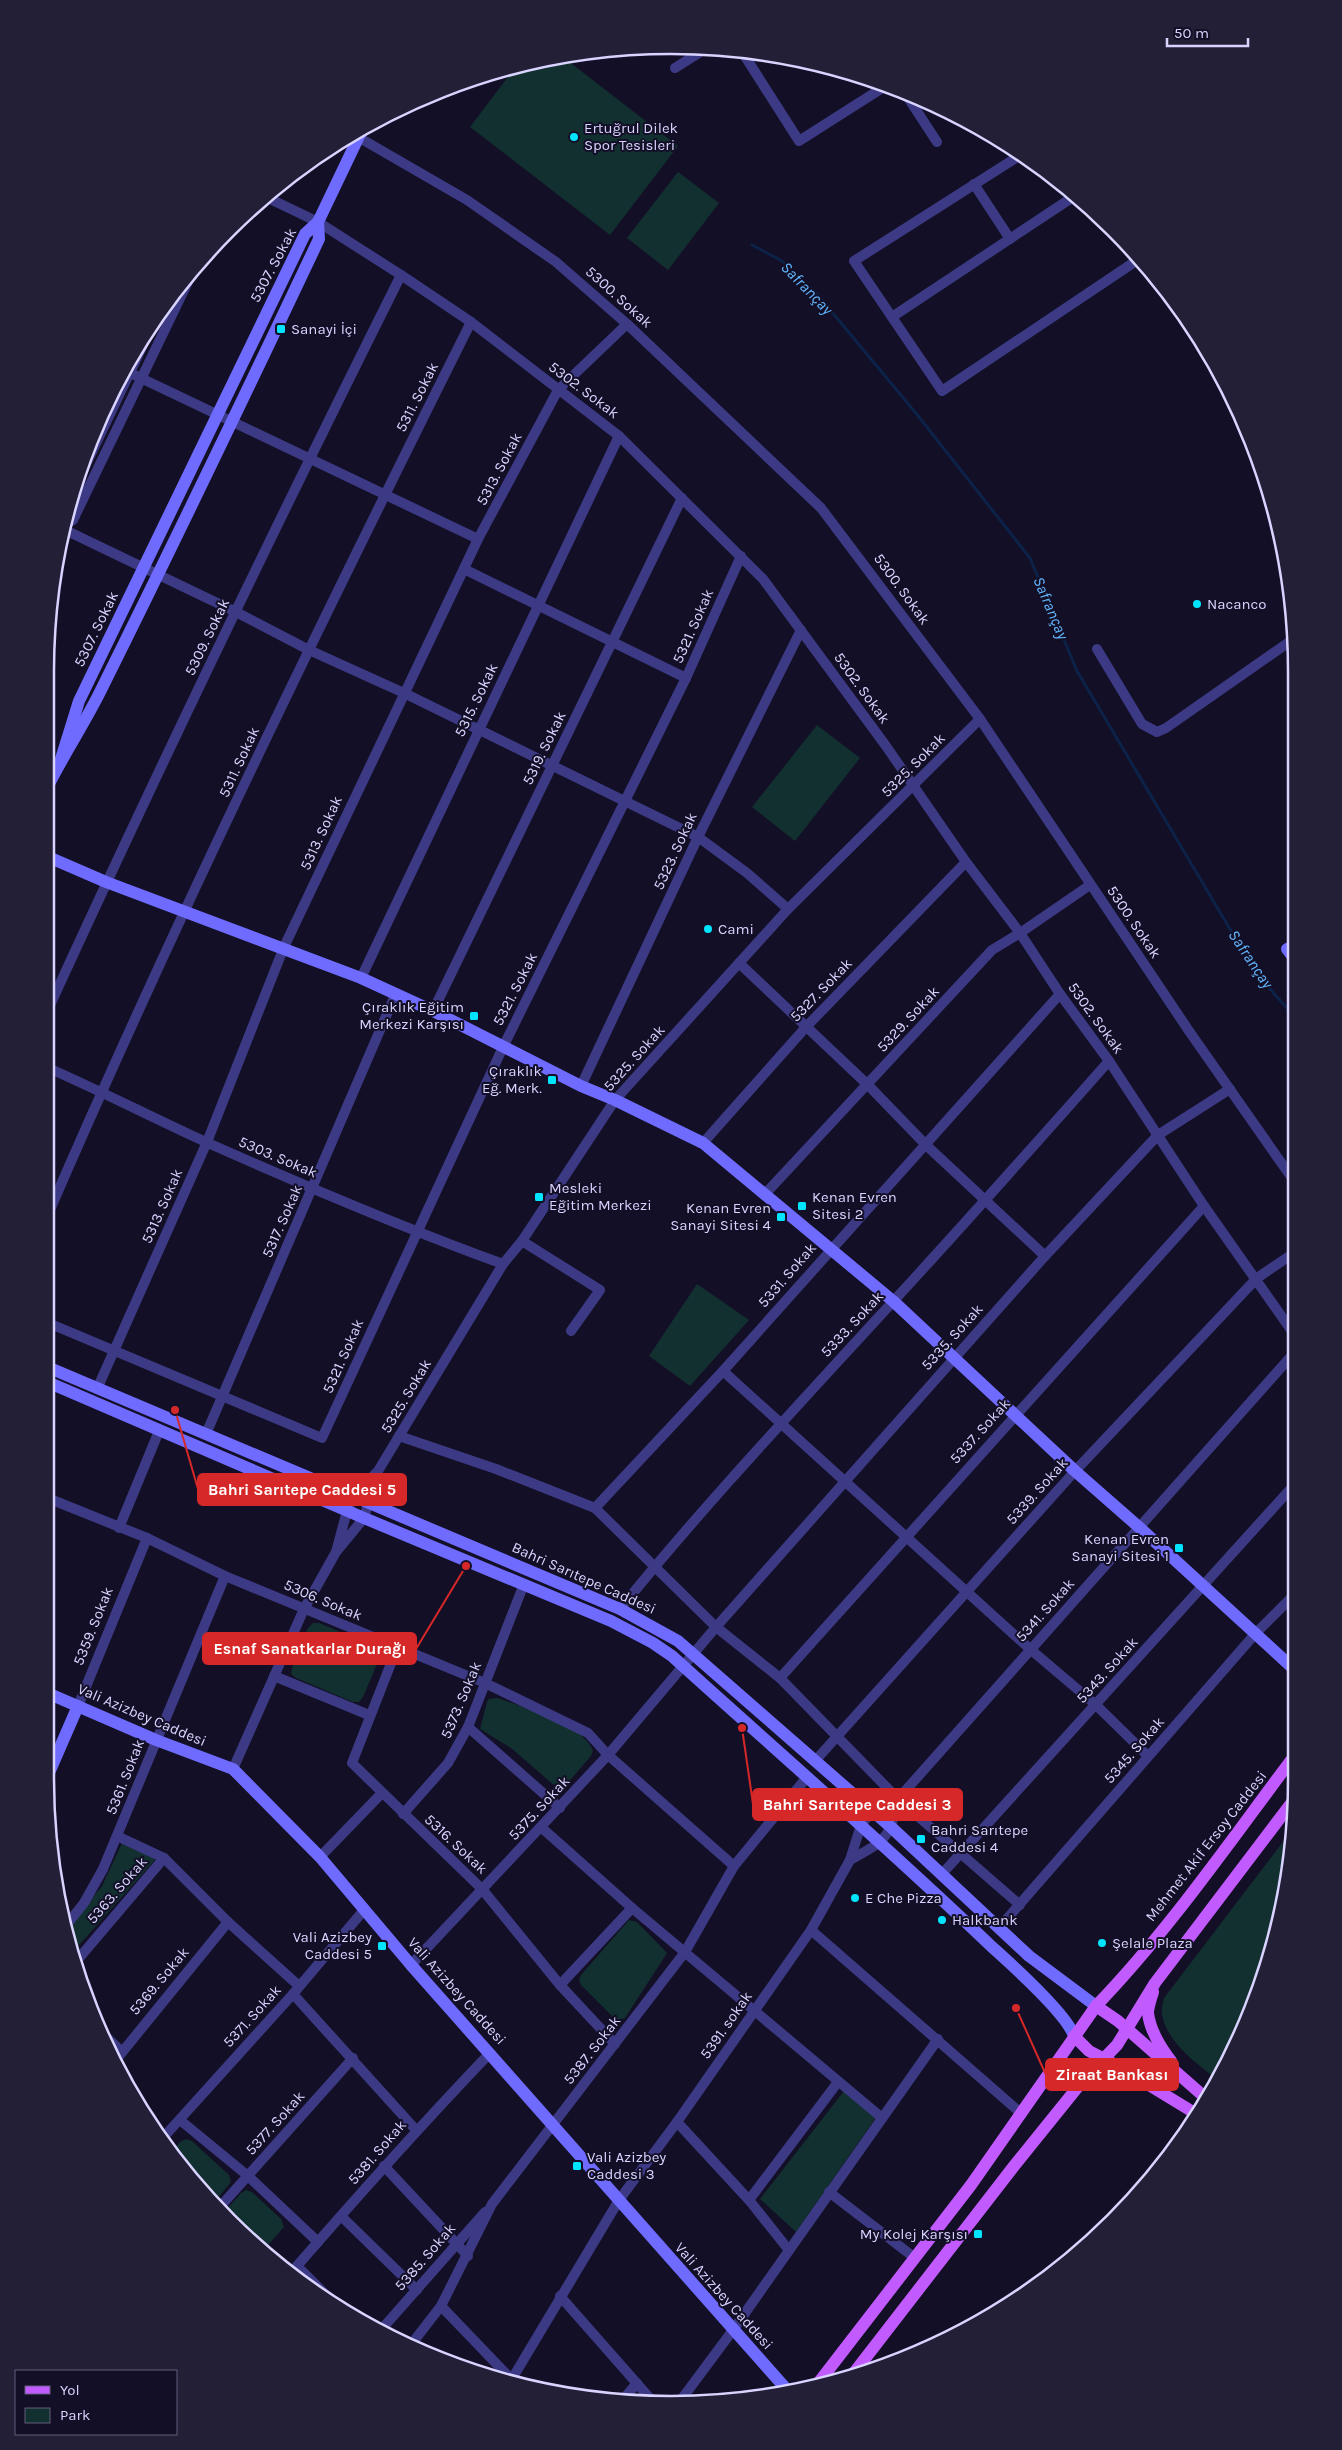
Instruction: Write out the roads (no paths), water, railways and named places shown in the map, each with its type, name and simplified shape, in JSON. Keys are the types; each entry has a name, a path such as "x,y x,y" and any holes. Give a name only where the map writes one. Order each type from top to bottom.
{"main road":[{"name":"Mehmet Akif Ersoy Caddesi","path":"823,2377 915,2258 1022,2114 1096,2006 1121,1980 1174,1915 1288,1765"},
{"path":"859,2366 1085,2078 1118,2045 1155,1982 1287,1808"},
{"path":"1155,1982 1148,2012 1155,2034 1162,2050 1191,2087"},
{"path":"1096,2006 1118,2020 1201,2095"},
{"path":"1074,2036 1089,2051 1106,2059 1191,2111"},
{"path":"1085,2078 1109,2074 1153,2087"}],"street":[{"path":"675,68 696,55"},
{"path":"746,58 799,141 878,90"},
{"path":"911,103 936,142"},
{"name":"5300. Sokak","path":"363,136 467,200 556,262 627,324 821,508 980,719 1090,885 1288,1173"},
{"path":"318,222 358,139"},
{"path":"1015,159 854,261 942,392 1134,263"},
{"path":"974,184 1010,239"},
{"name":"5302. Sokak","path":"272,200 318,222 402,275 471,322 619,436 763,579 886,746 912,787 966,862 1020,933 1060,994 1109,1061 1204,1206 1288,1325"},
{"path":"892,317 1069,200"},
{"name":"5307. Sokak","path":"61,759 79,702 216,415 305,234 318,222"},
{"name":"5307. Sokak","path":"54,773 93,708 232,422 319,239 318,222"},
{"name":"5309. Sokak","path":"54,996 106,882 310,458 402,275"},
{"path":"74,516 183,293"},
{"name":"5311. Sokak","path":"54,1200 101,1091 308,650 471,322"},
{"name":"5313. Sokak","path":"98,1389 207,1142 284,947 478,539 558,390 627,324"},
{"path":"130,373 478,539"},
{"name":"5315. Sokak","path":"361,978 477,730 540,606 619,436"},
{"name":"5319. Sokak","path":"433,1011 682,498"},
{"path":"70,532 157,576 236,612 308,650 404,693 698,837 747,873 788,909"},
{"name":"5321. Sokak","path":"222,1396 322,1438 503,1047 686,678 741,556"},
{"path":"464,569 686,678"},
{"name":"5323. Sokak","path":"581,1086 698,837 801,630"},
{"path":"1097,649 1142,724 1157,732 1166,728 1287,643"},
{"name":"5325. Sokak","path":"378,1471 503,1264 522,1241 616,1100 788,909 980,719"},
{"path":"54,859 106,882 284,947 396,993 581,1086 616,1100 703,1143 766,1193 893,1301 1014,1416 1288,1664"},
{"name":"5327. Sokak","path":"703,1143 806,1027 966,862"},
{"name":"5329. Sokak","path":"766,1193 992,950 1090,885"},
{"path":"739,964 868,1085 926,1145 1045,1256"},
{"name":"5317. Sokak","path":"206,1434 396,993"},
{"name":"5331. Sokak","path":"595,1508 723,1370 1060,994"},
{"name":"5333. Sokak","path":"620,1609 654,1567 782,1423 985,1201 1109,1061"},
{"name":"5303. Sokak","path":"54,1070 207,1142 312,1188 416,1232 503,1264"},
{"name":"5335. Sokak","path":"694,1654 716,1626 952,1359 1158,1135 1230,1089"},
{"name":"5337. Sokak","path":"780,1678 1204,1206"},
{"path":"522,1241 600,1290 571,1331"},
{"name":"5339. Sokak","path":"814,1761 836,1739 1075,1472 1256,1278 1288,1257"},
{"path":"54,1325 222,1396"},
{"name":"5341. Sokak","path":"898,1799 1288,1360"},
{"name":"Bahri Sarıtepe Caddesi","path":"54,1370 620,1609 678,1641 892,1828 1044,1968 1096,2006"},
{"path":"723,1370 905,1537 1030,1649 1096,1705 1148,1756"},
{"name":"Bahri Sarıtepe Caddesi","path":"54,1386 346,1511 612,1621 653,1643 683,1666 861,1825 1024,1976 1066,2021 1074,2036"},
{"path":"119,1528 158,1431"},
{"path":"399,1436 496,1468 595,1508 716,1626 780,1678 836,1739 898,1799 1020,1905"},
{"path":"336,1552 346,1511 353,1497 378,1471"},
{"path":"233,1769 304,1609 336,1552 364,1518 378,1471"},
{"name":"5343. Sokak","path":"941,1875 1288,1492"},
{"name":"5306. Sokak","path":"54,1501 147,1538 225,1576 485,1683 588,1733 608,1755 734,1866"},
{"name":"5359. Sokak","path":"54,1761 147,1538"},
{"name":"5361. Sokak","path":"71,1920 84,1903 103,1870 225,1576"},
{"name":"5373. Sokak","path":"403,1814 448,1763 468,1727 524,1584"},
{"name":"5345. Sokak","path":"999,1928 1255,1634 1288,1601"},
{"name":"5316. Sokak","path":"397,1648 352,1763 482,1888 560,1985 615,2044"},
{"name":"5375. Sokak","path":"411,1964 482,1888 542,1828 608,1755 694,1654"},
{"path":"274,1676 370,1715"},
{"name":"Vali Azizbey Caddesi","path":"54,1696 156,1740 233,1769 320,1857 411,1964 783,2385"},
{"path":"468,1727 560,1808"},
{"name":"5387. Sokak","path":"415,2340 441,2306 468,2256 492,2204 685,1952 734,1866 806,1777"},
{"path":"320,1857 382,1793"},
{"path":"861,1825 872,1811 898,1799"},
{"path":"850,1860 880,1843 892,1828 898,1799"},
{"name":"5391. sokak","path":"514,2376 619,2200 677,2122 811,1930 850,1860 861,1825"},
{"path":"542,1828 632,1908 881,2117"},
{"path":"117,1836 164,1858 296,1990 416,2130"},
{"name":"5363. Sokak","path":"80,1956 164,1858"},
{"path":"560,1985 632,1908"},
{"name":"5371. Sokak","path":"167,2134 296,1990 364,1910"},
{"name":"5369. Sokak","path":"118,2055 228,1922"},
{"path":"811,1930 1022,2114"},
{"path":"684,2396 733,2330 788,2249 938,2039"},
{"path":"113,2043 121,2050"},
{"name":"5381. Sokak","path":"295,2269 342,2217 416,2130 490,2053"},
{"name":"5377. Sokak","path":"224,2204 353,2058"},
{"path":"749,2200 838,2082"},
{"path":"180,2120 248,2176 318,2242"},
{"path":"677,2122 749,2200 788,2249"},
{"path":"384,2166 468,2256"},
{"path":"829,2192 915,2258"},
{"name":"5385. Sokak","path":"385,2326 492,2204"},
{"path":"342,2217 417,2290"},
{"path":"297,2266 312,2280"},
{"path":"560,2296 648,2395"},
{"path":"441,2306 501,2372"},
{"path":"627,2395 637,2383"}],"waterway":[{"name":"Safrançay","path":"752,245 782,261 816,293 915,412 1030,558 1077,671 1256,973 1288,1009"}],"place":[{"name":"Ertuğrul Dilek Spor Tesisleri","path":"574,137"},
{"name":"Sanayi İçi","path":"281,329"},
{"name":"Nacanco","path":"1197,604"},
{"name":"Cami","path":"708,929"},
{"name":"Çıraklık Eğitim Merkezi Karşısı","path":"474,1016"},
{"name":"Çıraklık Eğ. Merk.","path":"552,1080"},
{"name":"Mesleki Eğitim Merkezi","path":"539,1197"},
{"name":"Kenan Evren Sitesi 2","path":"802,1206"},
{"name":"Kenan Evren Sanayi Sitesi 4","path":"781,1217"},
{"name":"Bahri Sarıtepe Caddesi 5","path":"175,1410"},
{"name":"Kenan Evren Sanayi Sitesi 1","path":"1179,1548"},
{"name":"Esnaf Sanatkarlar Durağı","path":"466,1566"},
{"name":"Bahri Sarıtepe Caddesi 3","path":"742,1728"},
{"name":"Bahri Sarıtepe Caddesi 4","path":"921,1839"},
{"name":"E Che Pizza","path":"855,1898"},
{"name":"Halkbank","path":"942,1920"},
{"name":"Şelale Plaza","path":"1102,1943"},
{"name":"Vali Azizbey Caddesi 5","path":"382,1946"},
{"name":"Ziraat Bankası","path":"1016,2008"},
{"name":"Vali Azizbey Caddesi 3","path":"577,2166"},
{"name":"My Kolej Karşısı","path":"978,2234"}]}
